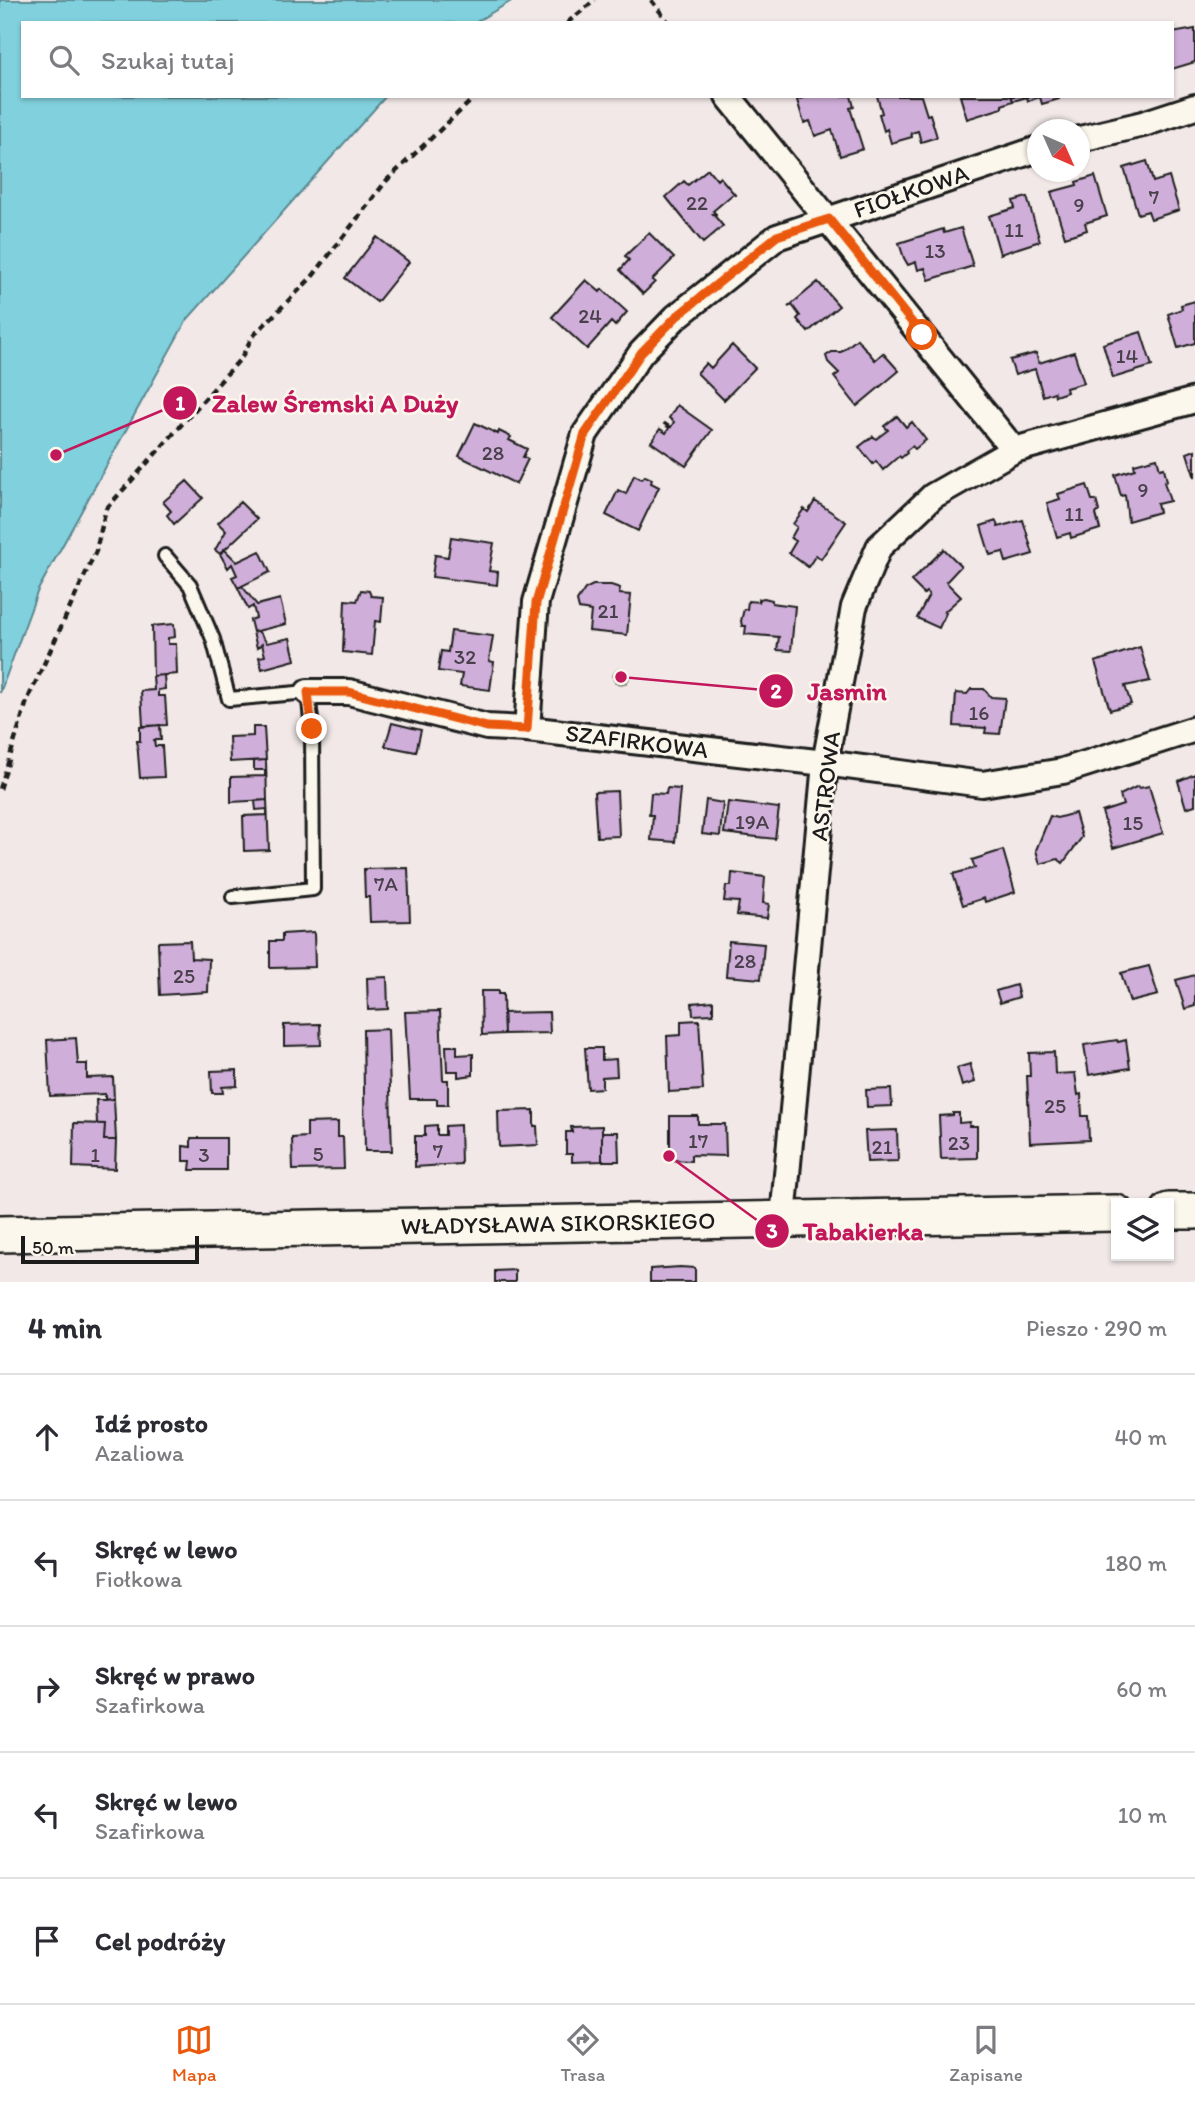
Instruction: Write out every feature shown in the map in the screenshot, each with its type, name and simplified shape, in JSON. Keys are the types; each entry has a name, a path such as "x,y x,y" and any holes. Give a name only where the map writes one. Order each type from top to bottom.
{"main road":[{"path":"1174,1211 1195,1211"},
{"name":"WŁADYSŁAWA SIKORSKIEGO","path":"0,1234 1111,1213"}],"street":[{"path":"730,98 1014,450"},
{"path":"1090,137 1143,124 1195,107"},
{"name":"FIOŁKOWA","path":"527,729 536,603 585,434 641,353 676,317 777,236 1027,153"},
{"name":"ASTROWA","path":"783,1218 825,763 854,607 879,547 933,496 1014,450 1195,400"},
{"name":"SZAFIRKOWA","path":"308,692 349,692 487,727 527,729 825,763 982,784 1063,771 1195,729"}],"lane":[{"path":"165,556 190,585 213,639 229,699 308,692 312,741 313,889 233,897"}],"path":[{"path":"569,21 595,0"},
{"path":"651,0 667,21"},
{"path":"0,789 27,701 96,551 106,509 242,356 252,337 312,277 387,180 474,98"}],"water":[{"path":"0,0 513,0 477,21 21,21 21,98 384,98 186,321 38,590 0,693"}],"building":[{"path":"1195,29 1195,62 1174,68 1174,33"},
{"path":"852,98 854,107 850,108 863,149 840,156 832,130 815,136 810,121 804,123 797,100"},
{"path":"878,98 922,98 937,137 921,142 918,131 911,133 912,137 891,143 887,129 884,131 879,114 882,113"},
{"path":"961,98 1012,98 1013,101 1002,105 1002,108 967,119"},
{"path":"1040,98 1059,99 1042,104"},
{"path":"1147,161 1153,182 1169,177 1179,210 1151,219 1148,211 1138,214 1124,168"},
{"path":"708,169 717,180 720,177 736,196 733,194 713,211 723,226 703,243 666,197 684,181 688,185"},
{"path":"1095,176 1107,216 1085,223 1087,230 1065,237 1051,192 1077,185 1076,182 1090,182 1090,178"},
{"path":"1027,197 1040,241 1000,254 989,216 1015,208 1013,201"},
{"path":"961,228 973,266 929,280 925,268 918,270 916,262 908,265 899,243 943,229 944,233"},
{"path":"649,233 674,258 652,280 655,282 643,294 620,270 629,260 625,256"},
{"path":"377,237 409,262 377,302 345,278"},
{"path":"586,280 600,292 602,289 627,312 615,326 611,322 587,349 552,317"},
{"path":"818,282 839,306 808,332 797,319 800,316 792,305 788,307"},
{"path":"1195,301 1195,343 1178,348 1168,314 1182,309 1181,305"},
{"path":"1141,332 1152,366 1113,378 1103,344"},
{"path":"857,339 875,360 883,353 899,371 857,406 834,377 839,373 826,356 832,352 841,352"},
{"path":"732,345 755,368 724,400 697,373 706,363 711,368"},
{"path":"1074,352 1084,383 1066,388 1067,392 1055,396 1054,392 1043,396 1035,369 1015,375 1010,360 1036,353 1039,363"},
{"path":"677,405 712,430 686,466 651,442 660,429 666,433 669,428 665,423 671,427 674,422 669,418"},
{"path":"897,416 906,427 912,422 926,440 915,449 912,446 901,458 899,456 883,470 876,461 873,464 859,447 873,436 876,439 888,430 884,426"},
{"path":"475,423 511,437 509,440 527,449 523,457 528,459 516,484 459,456"},
{"path":"1195,450 1195,478 1187,453"},
{"path":"1157,458 1160,469 1164,468 1167,481 1164,482 1170,501 1157,504 1159,512 1128,521 1125,495 1121,496 1115,475 1135,469 1134,464"},
{"path":"634,475 642,479 645,476 652,479 651,483 659,487 638,531 606,515 618,490 626,494"},
{"path":"187,481 203,498 174,524 167,515 171,511 163,502"},
{"path":"1087,485 1092,500 1096,500 1100,529 1071,538 1070,533 1057,537 1047,503 1060,499 1058,494"},
{"path":"815,501 846,522 821,559 816,555 808,567 789,553 796,541 791,538 797,527 793,524 804,509 808,512"},
{"path":"240,502 257,519 220,554 215,550 226,531 218,523"},
{"path":"1023,520 1033,554 1006,562 1003,552 990,555 981,526 996,521 998,527"},
{"path":"451,537 494,543 489,571 498,572 497,585 432,577 435,555 448,557"},
{"path":"224,549 237,562 260,551 270,572 238,588 232,577 237,575 232,564 228,568 220,554"},
{"path":"944,549 961,566 946,582 961,597 944,612 946,613 939,628 917,618 929,595 926,592 924,594 911,581"},
{"path":"593,585 611,585 620,588 619,594 631,595 627,635 589,631 591,611 579,609 577,601 585,589"},
{"path":"242,586 257,605 280,599 286,624 253,632 250,620 256,618 253,606 248,609 238,588"},
{"path":"361,590 369,591 371,596 383,597 381,622 375,621 372,655 343,652 345,600 357,601"},
{"path":"759,599 772,600 772,603 795,606 791,651 777,650 779,637 745,634 746,626 742,626 741,621 748,601 759,602"},
{"path":"174,624 175,637 168,638 168,644 176,644 177,674 153,676 152,626"},
{"path":"258,631 267,643 290,638 295,660 262,669 259,657 265,656 262,644 257,648 253,632"},
{"path":"451,631 493,636 489,661 494,662 490,690 460,686 462,674 438,671 441,651 448,652"},
{"path":"1140,647 1150,681 1125,686 1131,704 1110,710 1095,662"},
{"path":"164,675 165,689 158,690 158,696 165,696 167,725 143,726 141,691 154,690 153,676"},
{"path":"971,689 984,689 991,697 1005,698 1000,734 985,733 986,728 954,726 956,693 967,694"},
{"path":"392,723 421,730 416,752 385,746"},
{"path":"160,725 161,740 154,740 155,746 162,746 164,777 140,778 137,741 140,741 140,727"},
{"path":"253,727 264,727 266,760 230,762 229,737 253,736"},
{"path":"266,760 267,800 231,802 231,777 265,776 265,770 254,770 254,761"},
{"path":"1195,774 1195,805 1186,808 1178,781"},
{"path":"1138,786 1149,786 1163,833 1113,848 1102,812 1123,805 1120,795"},
{"path":"667,788 680,789 675,842 651,840 651,793 666,794"},
{"path":"617,791 619,836 597,837 594,792"},
{"path":"267,800 269,850 244,851 243,816 267,815 267,809 256,810 255,801"},
{"path":"706,800 723,803 720,836 702,834"},
{"path":"728,802 779,808 775,839 724,833"},
{"path":"1075,813 1082,837 1063,863 1058,859 1040,864 1036,850 1050,816 1057,818"},
{"path":"1003,850 1015,892 985,902 984,898 963,905 953,874 975,868 972,860"},
{"path":"408,868 410,921 370,922 369,897 365,897 364,869"},
{"path":"732,873 765,877 763,903 769,904 767,918 737,915 739,902 724,901 726,886 731,886"},
{"path":"314,932 315,967 270,968 270,941 282,941 282,934"},
{"path":"190,941 191,958 209,959 208,992 160,995 158,942"},
{"path":"729,941 764,944 761,979 726,976"},
{"path":"1149,966 1158,995 1130,1002 1121,973"},
{"path":"1195,975 1195,1006 1185,1009 1176,980"},
{"path":"387,977 388,1009 368,1010 367,978"},
{"path":"1016,985 1019,997 1000,1003 996,991"},
{"path":"481,991 498,991 498,994 503,994 504,1034 482,1035"},
{"path":"713,1001 713,1014 693,1015 692,1003"},
{"path":"440,1011 443,1080 448,1080 448,1105 437,1105 437,1099 410,1099 405,1012"},
{"path":"549,1012 550,1033 504,1034 503,1013"},
{"path":"699,1020 703,1090 669,1092 667,1036 681,1035 681,1021"},
{"path":"320,1024 321,1045 284,1046 284,1025"},
{"path":"388,1029 392,1151 365,1151 363,1030"},
{"path":"76,1038 78,1064 87,1064 87,1078 113,1077 114,1099 105,1100 105,1094 50,1096 47,1040"},
{"path":"1126,1040 1130,1068 1089,1075 1084,1045"},
{"path":"446,1046 457,1046 457,1055 473,1054 473,1075 458,1077 458,1071 447,1071"},
{"path":"585,1048 602,1048 602,1060 616,1059 617,1076 602,1077 602,1088 588,1089"},
{"path":"1054,1052 1055,1074 1075,1073 1078,1095 1081,1094 1082,1116 1088,1116 1089,1140 1030,1143 1027,1076 1030,1076 1029,1053"},
{"path":"970,1064 975,1082 962,1086 957,1068"},
{"path":"237,1070 237,1086 222,1087 223,1093 212,1093 211,1071"},
{"path":"891,1089 892,1106 867,1107 866,1090"},
{"path":"114,1099 116,1140 104,1140 105,1124 97,1124 96,1100"},
{"path":"534,1110 538,1145 499,1147 498,1111"},
{"path":"959,1113 959,1123 970,1122 969,1126 977,1126 977,1158 941,1159 939,1116"},
{"path":"670,1116 698,1116 698,1124 725,1124 726,1156 691,1155 691,1161 670,1160"},
{"path":"338,1122 338,1137 343,1137 344,1169 293,1170 292,1138 307,1137 307,1123"},
{"path":"74,1123 105,1124 104,1140 116,1140 115,1169 73,1167"},
{"path":"437,1125 437,1135 445,1135 445,1126 460,1125 461,1164 415,1167 415,1136 425,1136 425,1126"},
{"path":"602,1126 602,1161 572,1162 572,1154 566,1154 566,1132 572,1132 571,1127"},
{"path":"897,1130 898,1161 867,1162 865,1131"},
{"path":"602,1132 618,1132 619,1161 602,1161"},
{"path":"191,1138 226,1138 226,1170 190,1170 191,1161 183,1161 183,1146 191,1147"},
{"path":"695,1268 695,1282 650,1282 650,1269"},
{"path":"515,1270 515,1282 495,1282 495,1271"}],"place":[{"name":"Zalew Śremski A Duży","path":"56,455"},
{"name":"Jasmin","path":"621,677"},
{"name":"Tabakierka","path":"669,1156"}],"route":[{"path":"312,729 308,692 349,692 487,727 527,729 536,603 585,434 641,353 676,317 777,236 829,219 922,335"}]}
